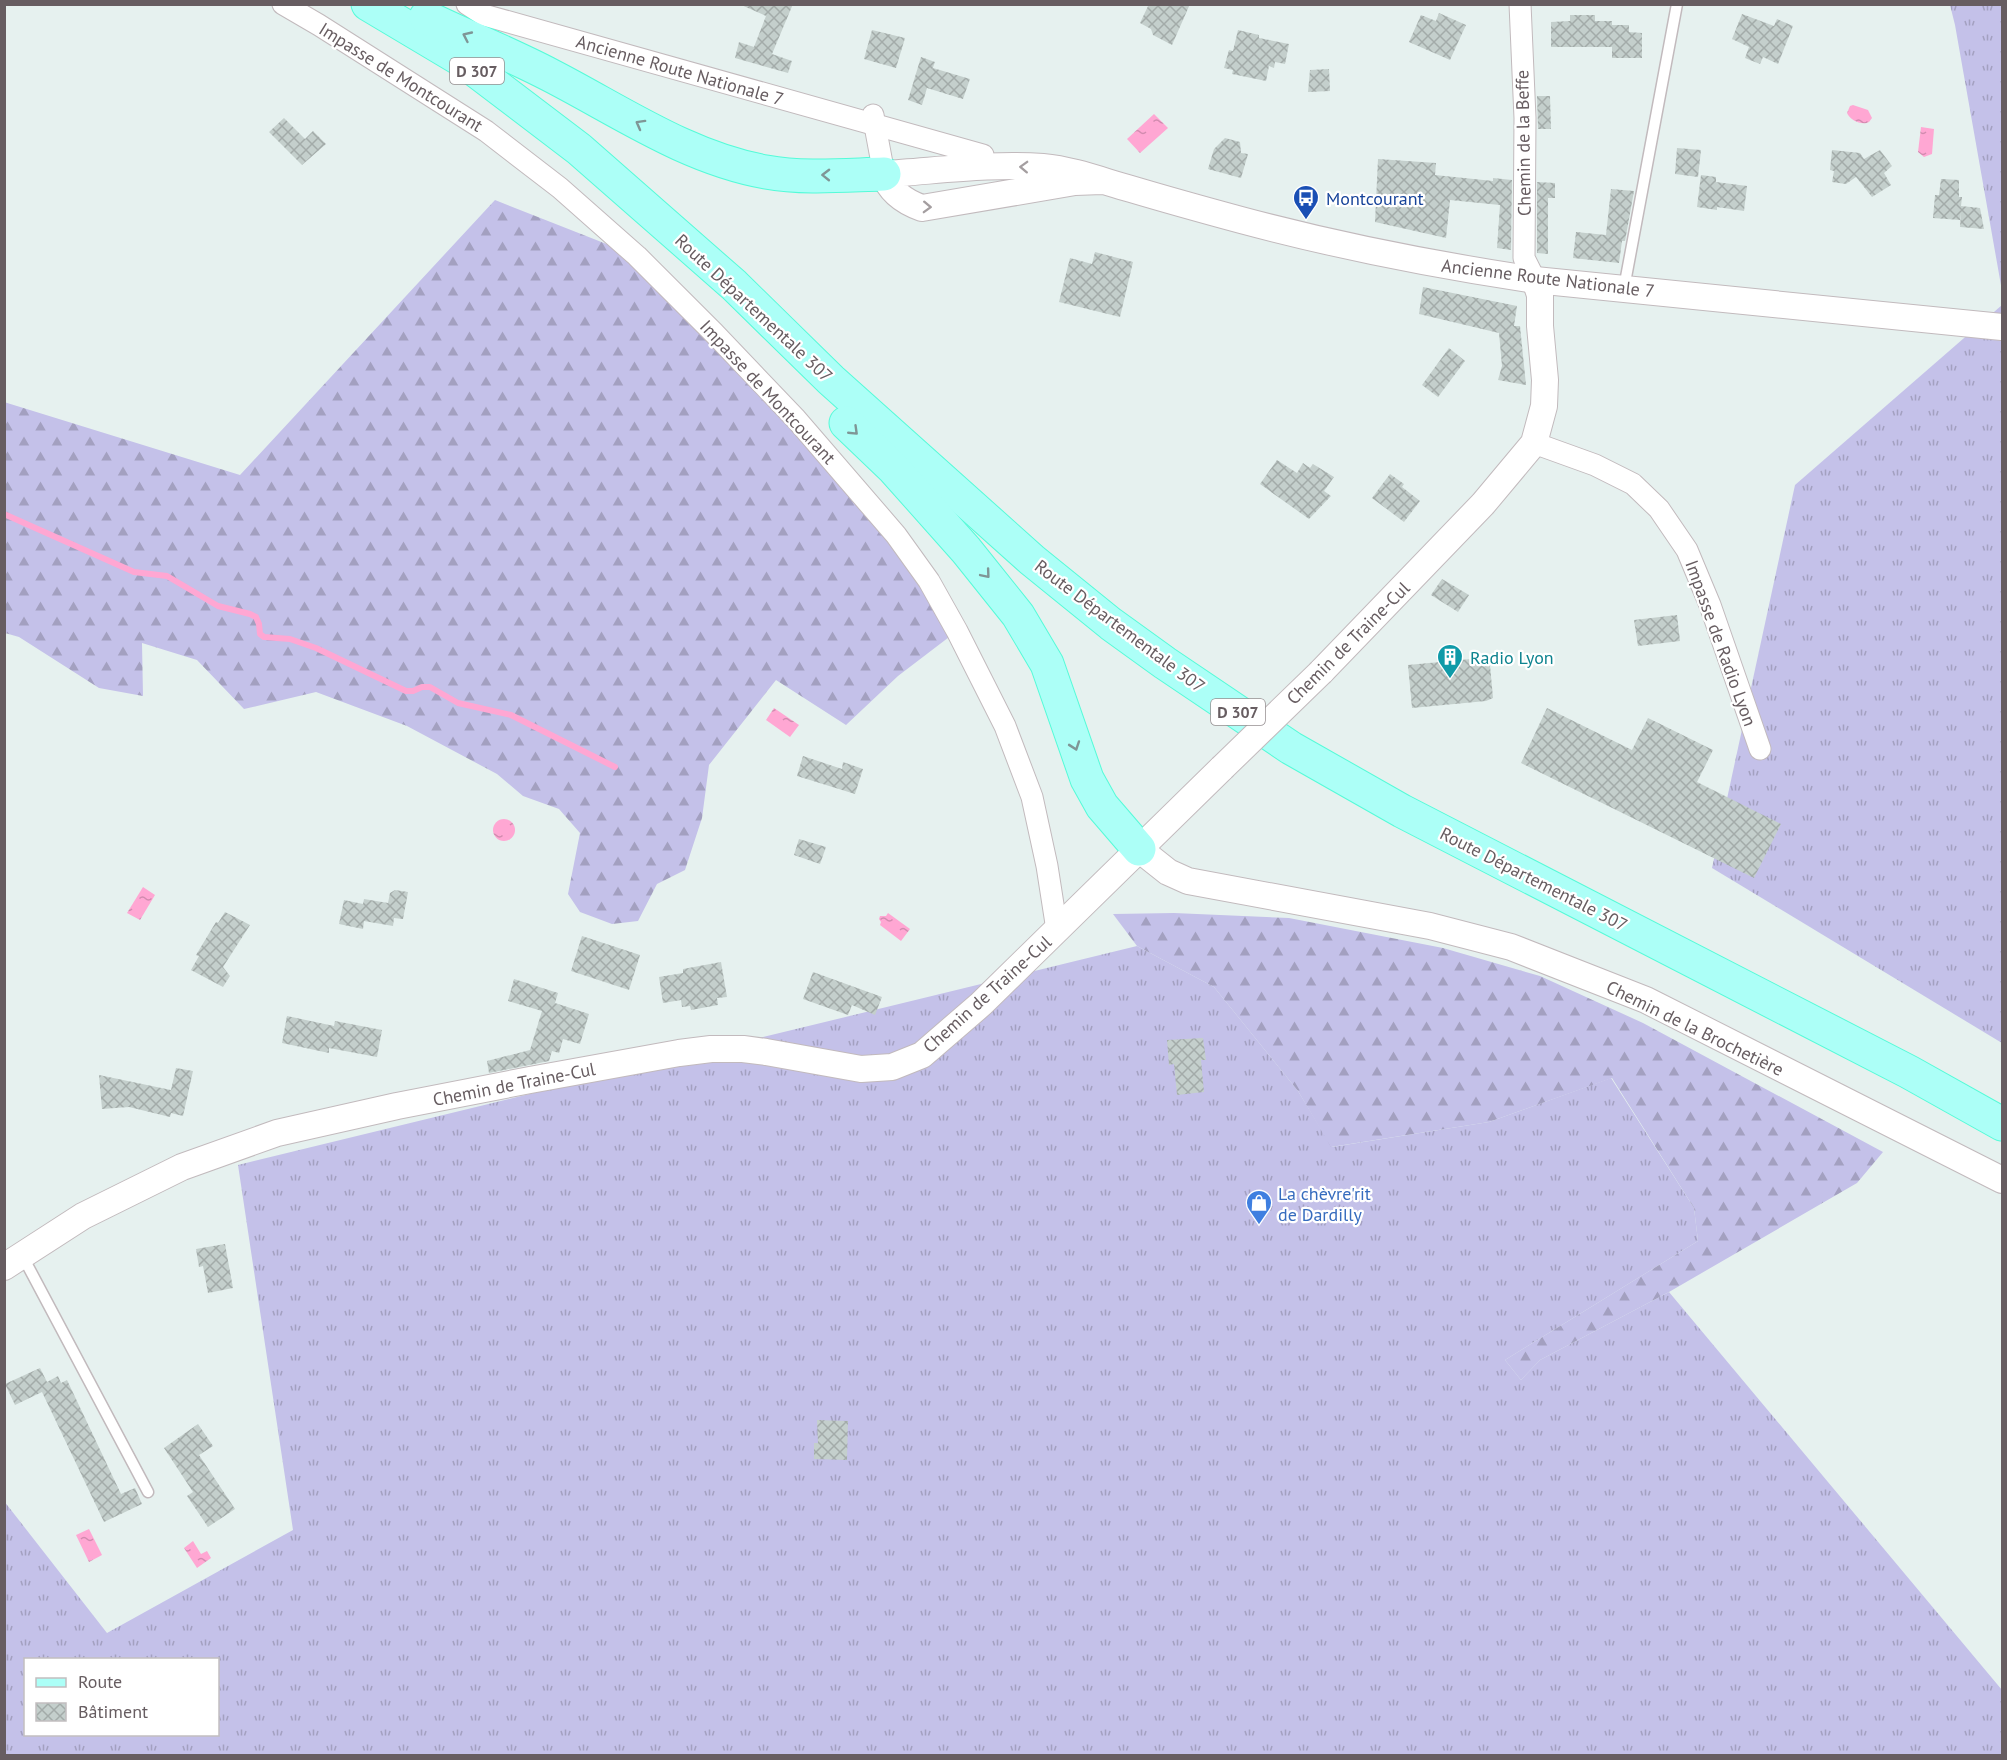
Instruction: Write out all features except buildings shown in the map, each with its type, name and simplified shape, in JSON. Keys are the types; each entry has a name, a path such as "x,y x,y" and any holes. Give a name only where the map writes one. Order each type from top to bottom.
{"main road":[{"name":"Route Départementale 307","path":"368,4 462,60 579,149 734,285 831,380 1032,560 1111,624 1165,663 1291,748 1402,811 1909,1071 2002,1124"},
{"path":"400,4 549,74 666,139 703,155 766,172 831,176 884,174"},
{"path":"579,149 833,411 893,468 996,585 1018,615 1047,664 1087,779 1102,806 1139,849"}],"street":[{"name":"Impasse de Montcourant","path":"283,4 486,131 577,203 637,255 723,341 796,419 896,535 929,581 1005,726 1032,797 1047,866 1057,930"},
{"name":"Chemin de la Beffe","path":"1520,4 1525,118 1524,258 1535,280"},
{"name":"Ancienne Route Nationale 7","path":"476,10 874,120 983,154"},
{"name":"Ancienne Route Nationale 7","path":"874,120 887,184 909,204 922,208 1075,182 1102,181"},
{"name":"Ancienne Route Nationale 7","path":"884,174 1044,167 1076,172 1328,243 1406,259 1535,280 2002,327"},
{"name":"Chemin de Traine-Cul","path":"13,1261 83,1216 182,1167 277,1133 397,1106 550,1076 711,1049 766,1052 861,1069 892,1067 921,1055 1000,987 1321,672 1483,504 1534,443 1544,406 1545,380 1540,326 1540,295 1535,280"},
{"name":"Impasse de Radio Lyon","path":"1534,443 1595,465 1633,484 1659,509 1687,550 1710,605 1760,749"},
{"name":"Chemin de la Brochetière","path":"1139,849 1168,872 1188,881 1430,926 1511,946 1646,1000 2002,1180"}],"lane":[{"path":"1624,288 1677,4"},
{"path":"13,1261 148,1492"}],"green space":[{"path":"1950,5 2002,5 2002,291 1955,25"},
{"path":"495,200 637,256 796,419 957,631 898,676 846,725 776,680 709,765 702,818 685,870 657,884 638,921 612,924 580,912 568,894 580,833 559,809 523,796 497,774 407,726 316,692 244,709 197,660 142,643 143,696 99,688 19,637 5,633 4,402 240,475"},
{"path":"2002,305 2002,1043 1712,868 1795,485"},
{"path":"1174,913 1289,918 1443,948 1540,976 1643,1023 1883,1152 1857,1183 1669,1292 1540,1360 1521,1380 1505,1360 1698,1241 1694,1208 1612,1078 1489,1122 1331,1147 1298,1091 1214,987 1137,946 1113,914"},
{"path":"1137,946 1214,987 1298,1091 1332,1147 1489,1122 1611,1078 1694,1208 1698,1241 1505,1360 1521,1380 1540,1360 1669,1292 2002,1690 2002,1755 5,1755 4,1501 107,1633 293,1530 238,1165"}],"water":[{"path":"1853,105 1868,110 1872,118 1869,122 1860,123 1851,118 1847,113"},
{"path":"1154,114 1168,128 1140,153 1127,139"},
{"path":"1921,127 1934,129 1932,154 1924,157 1918,152"},
{"path":"774,708 799,725 790,737 766,720"},
{"path":"500,819 508,819 515,826 515,834 508,841 500,841 493,834 493,826"},
{"path":"143,887 155,895 140,920 127,913"},
{"path":"888,913 910,929 901,941 880,925 880,916 886,916"},
{"path":"89,1529 102,1555 89,1562 76,1535"},
{"path":"193,1541 201,1554 207,1551 211,1558 197,1568 184,1548"}],"waterway":[{"path":"4,514 134,572 167,576 218,606 250,614 256,617 260,634 264,637 290,639 316,648 406,691 430,687 458,703 511,715 615,767"}],"place":[{"name":"Montcourant","path":"1306,221"},
{"name":"Radio Lyon","path":"1450,680"},
{"name":"La chèvre'rit de Dardilly","path":"1259,1226"}]}
